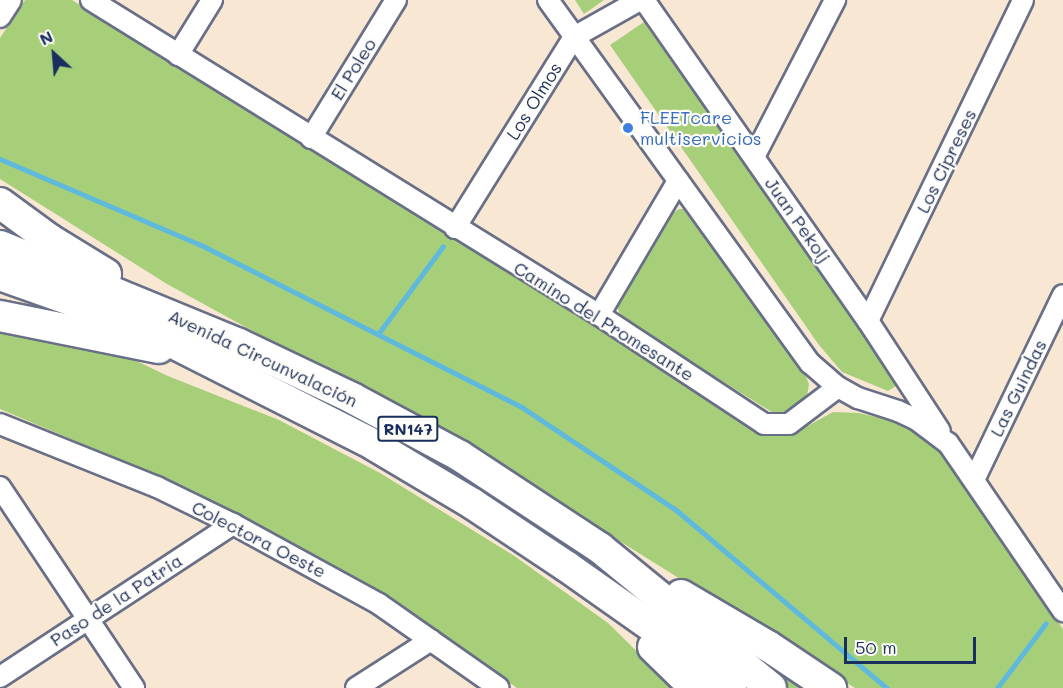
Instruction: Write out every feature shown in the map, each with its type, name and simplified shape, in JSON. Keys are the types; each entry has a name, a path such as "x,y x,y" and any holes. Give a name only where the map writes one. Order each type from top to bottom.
{"highway":[{"path":"0,203 94,268 239,344"},
{"name":"Avenida Circunvalación","path":"0,246 239,344 352,398 460,456 600,548 771,688"},
{"name":"Avenida Circunvalación","path":"0,275 130,321 374,445 473,504 681,647 731,688"},
{"path":"0,316 86,332 214,363"},
{"path":"600,548 768,646 831,688"},
{"path":"584,580 695,688"}],"street":[{"path":"0,17 11,0"},
{"name":"Camino del Promesante","path":"91,0 455,228 599,315 764,424 789,424 838,387"},
{"path":"178,55 212,0"},
{"name":"El Poleo","path":"311,138 396,0"},
{"path":"548,0 810,363 838,387 858,398 917,420 948,443 1063,611"},
{"name":"Los Olmos","path":"455,228 574,37 642,0"},
{"name":"Juan Pekolj","path":"642,0 868,321 948,443"},
{"path":"754,157 835,0"},
{"name":"Los Cipreses","path":"868,321 1023,0"},
{"path":"599,315 678,181"},
{"name":"Las Guindas","path":"974,480 1063,295"},
{"name":"Colectora Oeste","path":"0,424 157,487 233,524 379,603 499,688"},
{"path":"0,487 134,688"},
{"name":"Paso de la Patria","path":"0,677 233,524"},
{"path":"356,688 431,640"}],"green space":[{"path":"25,0 72,0 770,434 793,434 833,412 859,413 894,421 928,440 939,451 1063,629 1063,688 855,688 504,469 167,284 0,179 0,38"},
{"path":"575,0 604,0 584,14"},
{"path":"644,22 899,384 888,391 842,372 819,345 610,45"},
{"path":"679,209 688,209 802,367 809,384 806,402 791,412 775,414 624,320 618,310 618,301 673,213"},
{"path":"0,328 126,356 168,376 279,420 380,473 513,555 608,623 674,688 517,688 360,580 191,490 0,409"},
{"path":"737,647 822,688 788,688"}],"waterway":[{"path":"0,159 201,245 523,408 676,510 887,688"},
{"path":"378,334 443,246"},
{"path":"997,688 1046,623"}],"place":[{"name":"FLEETcare multiservicios","path":"628,128"}]}
